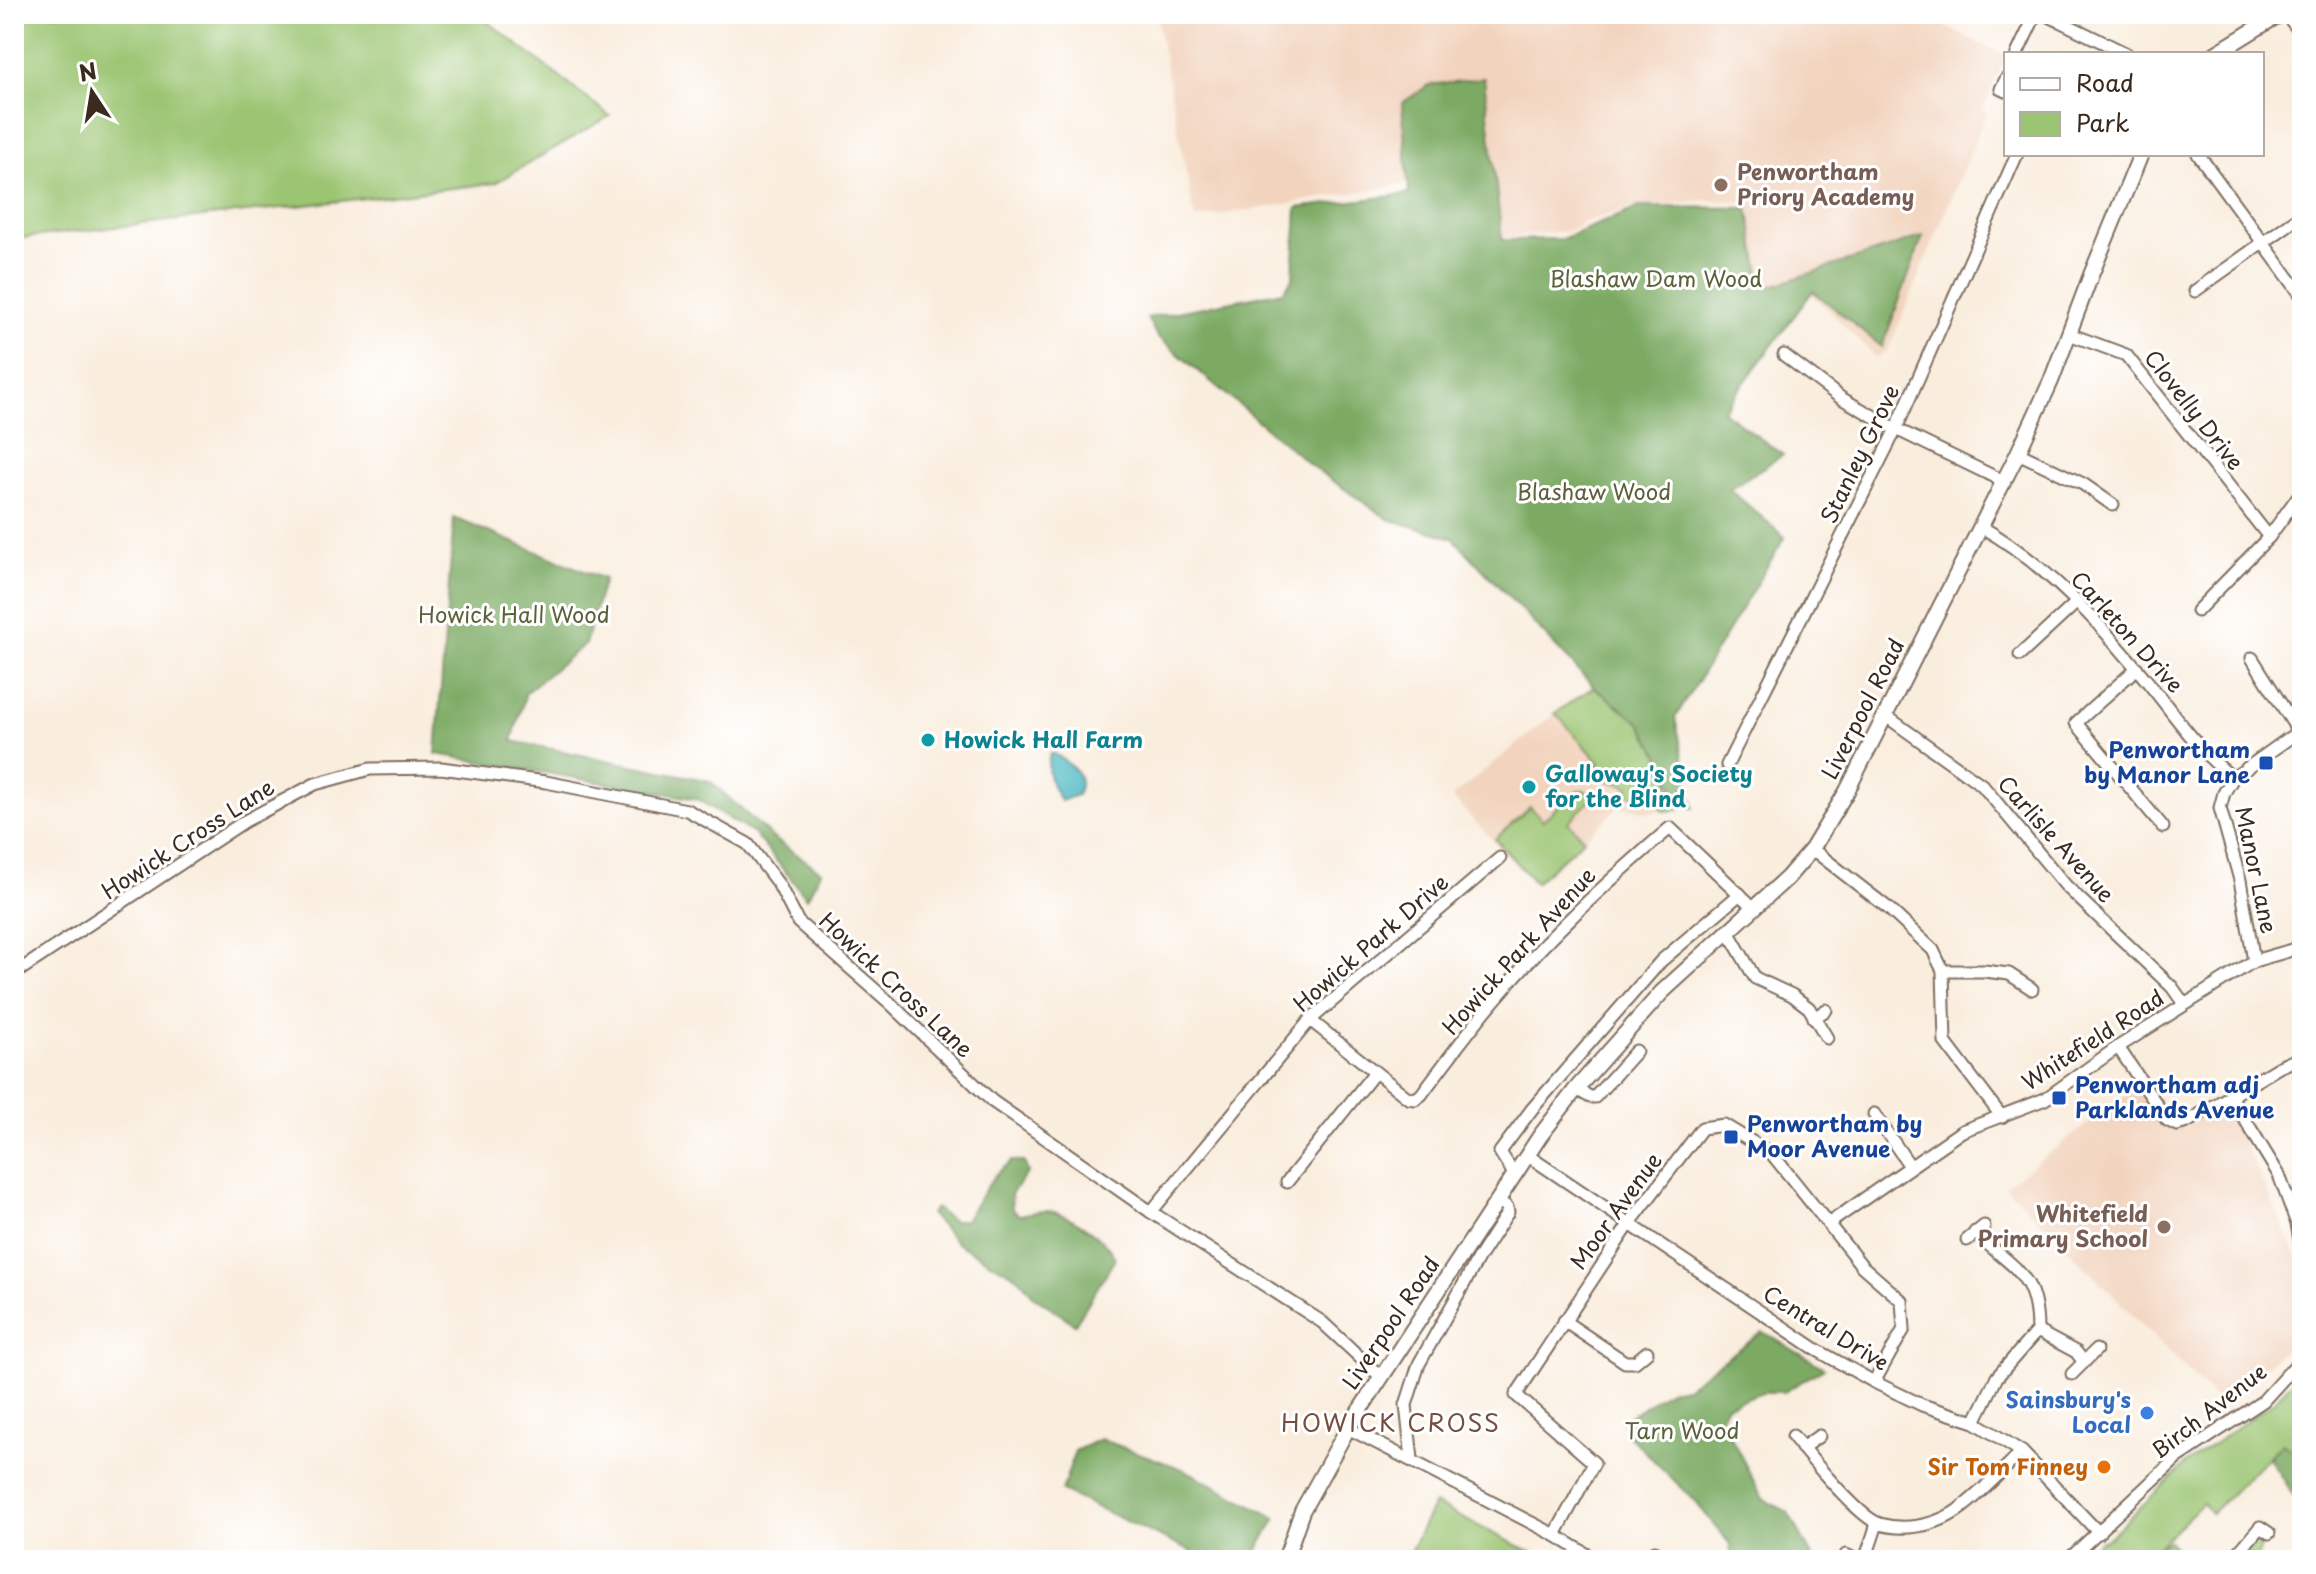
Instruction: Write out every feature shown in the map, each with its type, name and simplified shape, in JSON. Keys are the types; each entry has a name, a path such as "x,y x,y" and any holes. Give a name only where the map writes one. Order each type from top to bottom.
{"street":[{"path":"2018,52 2036,14"},
{"path":"2045,14 2123,52"},
{"path":"2218,52 2283,14 2302,34"},
{"name":"Stanley Grove","path":"1727,765 1896,429 2016,156"},
{"name":"Liverpool Road","path":"1285,1560 1302,1511 1348,1428 1527,1155 1576,1089 1662,992 1755,909 1812,849 1847,791 2018,453 2140,156"},
{"path":"2199,156 2302,296"},
{"path":"2195,291 2302,215"},
{"name":"Clovelly Drive","path":"2069,334 2126,355 2269,537"},
{"path":"1784,355 1841,398 1896,429 2003,481"},
{"path":"2018,453 2083,484 2113,505"},
{"path":"2197,611 2269,537 2302,491"},
{"name":"Carleton Drive","path":"1980,526 2015,546 2076,603 2137,668 2215,765 2233,778"},
{"path":"2020,655 2076,603"},
{"path":"2252,658 2300,730"},
{"path":"2137,668 2076,723 2163,827"},
{"name":"Carlisle Avenue","path":"1886,716 1982,785 2066,886 2172,987 2184,1004"},
{"name":"Manor Lane","path":"2254,961 2240,880 2220,808 2233,778 2300,730"},
{"name":"Howick Cross Lane","path":"14,974 245,821 315,784 370,769 441,768 546,782 687,810 748,844 779,885 798,922 890,1003 992,1101 1151,1212 1322,1322 1382,1378"},
{"name":"Howick Park Avenue","path":"1310,1020 1408,1098 1415,1099 1493,1002 1565,924 1603,886 1670,828 1755,909"},
{"path":"1812,849 1888,908 1933,950 1943,971 1945,1042 2002,1117"},
{"name":"Howick Park Drive","path":"1151,1212 1310,1020 1500,858"},
{"path":"1514,1174 1500,1152 1532,1109 1661,961 1740,894"},
{"path":"1729,933 1755,978 1792,995 1809,1008 1827,1038"},
{"name":"Whitefield Road","path":"1828,1224 1962,1131 2045,1099 2118,1047 2254,961 2302,947"},
{"path":"1943,971 2009,974 2032,989"},
{"path":"1814,1018 1826,1010"},
{"path":"2118,1047 2167,1120 2177,1125 2302,1057"},
{"path":"1576,1089 1595,1097 1636,1051"},
{"path":"1287,1182 1375,1072"},
{"path":"2230,1095 2279,1175 2297,1224 2302,1252"},
{"path":"1874,1114 1910,1166"},
{"name":"Moor Avenue","path":"1555,1535 1594,1463 1516,1395 1630,1223 1702,1128 1724,1125 1772,1154 1862,1266 1902,1301 1912,1316 1911,1325 1904,1329 1874,1382"},
{"name":"Central Drive","path":"1527,1155 1785,1330 1874,1382 1922,1405 1975,1422 2022,1452 2099,1533"},
{"name":"Liverpool Road","path":"1412,1459 1406,1405 1419,1364 1508,1212 1507,1207 1498,1200"},
{"path":"1975,1233 2012,1262 2032,1288 2037,1309 2037,1331 1997,1377 1975,1422"},
{"path":"1564,1321 1625,1362 1635,1362 1647,1352"},
{"path":"2037,1331 2076,1352 2084,1362"},
{"path":"2072,1374 2096,1350"},
{"name":"Birch Avenue","path":"2068,1560 2177,1458 2263,1401 2302,1358"},
{"path":"1348,1428 1555,1535 1596,1560"},
{"path":"1793,1436 1819,1469 1877,1524 1923,1526 1953,1514 2022,1452"},
{"path":"1802,1448 1819,1436"},
{"path":"1865,1560 1877,1524"},
{"path":"2232,1560 2262,1526"}],"shaded area":[{"name":"Penwortham Priory Academy","path":"1156,14 1919,14 2004,55 1983,109 1987,112 1888,350 1876,357 1811,293 1755,313 1743,202 1707,200 1630,208 1580,223 1580,226 1568,231 1491,238 1484,171 1195,219"},
{"path":"1571,700 1676,747 1689,808 1646,812 1620,806 1535,885 1452,797"},
{"name":"Whitefield Primary School","path":"2133,1090 2183,1127 2226,1103 2302,1267 2302,1336 2220,1403 2005,1186"}],"green space":[{"path":"14,14 478,14 610,116 495,183 14,239"},
{"path":"1300,14 1364,14 1302,26"},
{"name":"Blashaw Wood","path":"1484,78 1502,240 1562,239 1640,207 1748,208 1763,289 1923,236 1882,347 1813,291 1723,411 1783,455 1729,489 1785,537 1675,718 1694,808 1682,806 1661,758 1640,723 1594,687 1453,538 1388,519 1314,468 1157,336 1147,318 1283,291 1293,278 1297,208 1409,194 1402,103 1429,85"},
{"name":"Howick Hall Wood","path":"454,518 604,579 585,644 526,692 512,741 710,781 773,838 821,871 807,898 755,835 697,799 436,754"},
{"path":"1594,687 1641,723 1660,757 1679,810 1663,811 1659,803 1628,794 1629,787 1590,774 1600,763 1555,713"},
{"path":"1584,790 1593,798 1568,822 1584,839 1535,883 1495,839 1530,807 1543,820 1572,794"},
{"path":"1012,1161 1024,1162 1028,1172 1011,1194 1012,1209 1019,1215 1044,1211 1074,1220 1104,1243 1115,1259 1075,1324 1034,1296 1019,1278 958,1244 930,1214 935,1208 953,1221 965,1220 995,1175"},
{"name":"Tarn Wood","path":"1763,1332 1824,1368 1784,1392 1763,1392 1727,1405 1720,1416 1763,1499 1788,1512 1812,1556 1810,1560 1730,1560 1730,1544 1695,1501 1626,1433 1624,1420 1669,1390 1686,1387"},
{"path":"2302,1371 2302,1456 2282,1443 2211,1514 2203,1503 2157,1547 2168,1541 2174,1547 2159,1560 2079,1560 2101,1540 2109,1537 2189,1461 2272,1403"},
{"path":"1100,1439 1185,1470 1276,1518 1252,1560 1209,1560 1062,1491 1075,1451"},
{"path":"2282,1443 2302,1456 2302,1509 2269,1458"},
{"path":"1434,1504 1547,1560 1406,1560"},
{"path":"2260,1537 2264,1540 2256,1560 2236,1560"}],"water":[{"path":"1050,754 1055,754 1076,771 1080,781 1077,795 1061,801 1057,796 1049,773"}],"place":[{"name":"Penwortham Priory Academy","path":"1721,185"},
{"name":"Howick Hall Farm","path":"928,740"},
{"name":"Penwortham by Manor Lane","path":"2266,763"},
{"name":"Galloway's Society for the Blind","path":"1529,787"},
{"name":"Penwortham adj Parklands Avenue","path":"2059,1098"},
{"name":"Penwortham by Moor Avenue","path":"1731,1137"},
{"name":"Whitefield Primary School","path":"2164,1227"},
{"name":"Sainsbury's Local","path":"2147,1413"},
{"name":"Sir Tom Finney","path":"2104,1467"}],"district":[{"name":"HOWICK CROSS","path":"1391,1424"}],"park label":[{"name":"Blashaw Dam Wood","path":"1656,279"}]}
